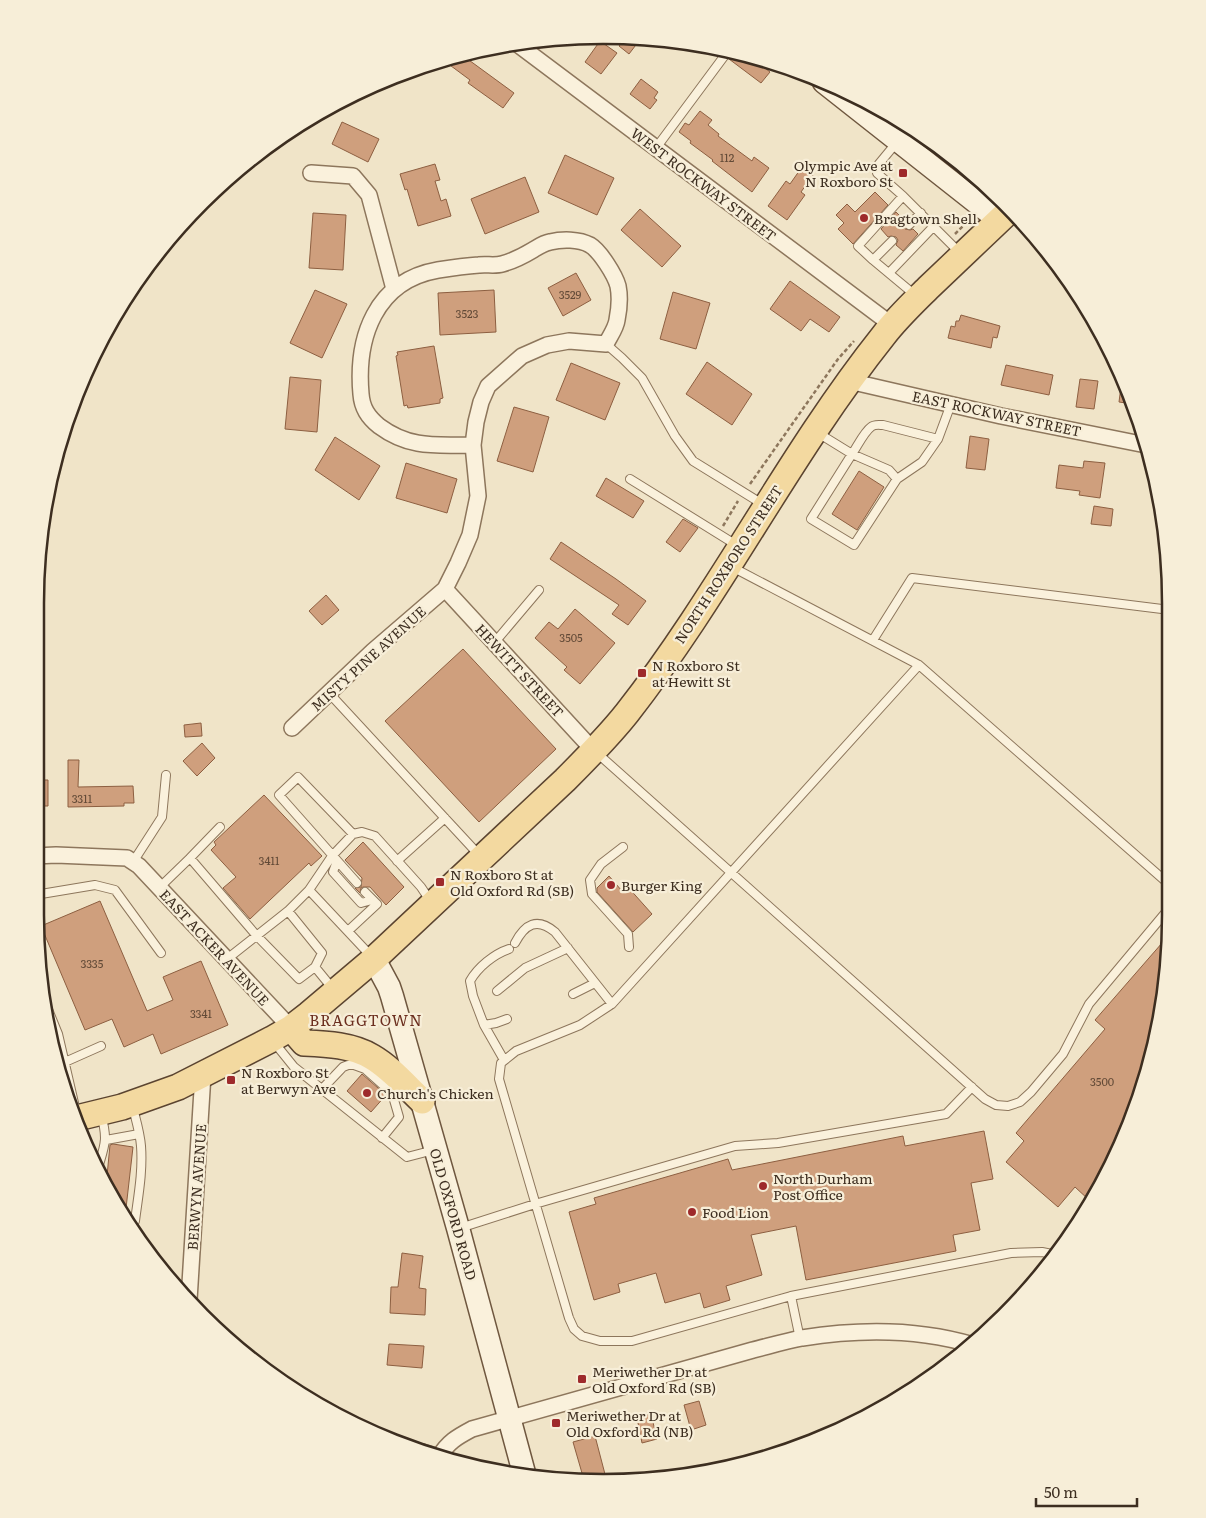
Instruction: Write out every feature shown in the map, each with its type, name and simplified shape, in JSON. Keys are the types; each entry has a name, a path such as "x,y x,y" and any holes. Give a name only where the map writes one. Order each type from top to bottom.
{"main road":[{"name":"NORTH ROXBORO STREET","path":"85,1116 132,1104 178,1087 282,1033 336,992 374,959 566,780 626,714 696,617 814,430 892,325 1005,215"},
{"path":"282,1033 304,1043 340,1046 370,1056 394,1074 422,1101"}],"street":[{"name":"WEST ROCKWAY STREET","path":"525,50 892,325"},
{"path":"865,109 898,140 1004,214"},
{"path":"311,173 353,176 369,195 394,288"},
{"path":"445,589 470,535 478,496 473,446 481,402 488,386 522,356 547,345 569,341 606,344 617,321 618,284 602,257 590,245 571,240 548,242 522,256 501,264 436,270 410,278 394,288 377,308 365,338 360,371 361,397 368,417 391,435 412,443 473,446"},
{"name":"EAST ROCKWAY STREET","path":"849,381 1001,416 1139,444"},
{"name":"HEWITT STREET","path":"445,589 594,751"},
{"name":"MISTY PINE AVENUE","path":"292,728 373,651 445,589"},
{"path":"44,856 127,858 136,864"},
{"name":"EAST ACKER AVENUE","path":"136,864 227,959 282,1033"},
{"name":"OLD OXFORD ROAD","path":"374,959 389,986 458,1228 523,1468"},
{"name":"BERWYN AVENUE","path":"190,1291 203,1074"},
{"path":"443,1451 454,1439 472,1429 800,1338 858,1332 888,1332 932,1336 963,1343"}],"lane":[{"path":"656,148 724,57"},
{"path":"898,140 878,164 878,173 962,255"},
{"path":"903,196 858,246 918,298"},
{"path":"909,225 920,213"},
{"path":"889,273 934,226"},
{"path":"873,260 892,241"},
{"path":"606,344 642,378 675,436 693,461 766,506"},
{"path":"938,439 883,425 876,424 871,426 811,519 854,545 897,478 922,462 938,439 950,404"},
{"path":"814,430 852,454 889,470 897,478"},
{"path":"630,479 718,533 734,556 873,640 919,665 1162,878"},
{"path":"873,640 912,578 1162,609"},
{"path":"495,642 539,590"},
{"path":"919,665 612,1004 580,1026 516,1051 501,1063 499,1079 569,1318 574,1329 582,1336 600,1341 632,1341 790,1296 1011,1253 1048,1253"},
{"path":"329,693 482,858"},
{"path":"594,751 985,1099 996,1105 1008,1106 1020,1102 1031,1092 1063,1054 1089,1004 1162,917"},
{"path":"136,864 162,817 166,775"},
{"path":"353,834 298,777 279,795 357,883"},
{"path":"397,861 445,818"},
{"path":"159,888 220,827"},
{"path":"227,959 288,911 309,890 353,834 362,832 374,836 422,887 433,904"},
{"path":"623,847 601,864 590,880 592,894 628,934 630,947"},
{"path":"190,858 256,935 299,979 314,967 322,953 288,911"},
{"path":"334,858 333,872 344,885 361,903 372,900"},
{"path":"44,893 95,884 115,890 162,953"},
{"path":"309,890 374,959"},
{"path":"348,931 377,904 366,892"},
{"path":"513,940 529,925 543,924 555,932 612,1004"},
{"path":"504,1060 484,1025 472,996 470,981 474,974 506,946"},
{"path":"496,992 525,968 568,948"},
{"path":"314,967 336,992"},
{"path":"573,994 595,983"},
{"path":"484,1025 507,1019"},
{"path":"282,1033 294,1067 407,1157 436,1149"},
{"path":"65,1062 101,1046"},
{"path":"60,1048 85,1116 106,1132 106,1140 100,1160"},
{"path":"322,1089 343,1067 354,1065 365,1070 392,1093 399,1117 382,1138"},
{"path":"458,1228 734,1146 778,1144 946,1114 972,1087"},
{"path":"132,1104 141,1146 140,1184 135,1221"},
{"path":"106,1140 139,1134"},
{"path":"790,1296 800,1338"}],"path":[{"path":"718,533 744,492 838,359 855,340"}],"building":[{"path":"598,44 604,44 617,53 601,74 585,62"},
{"path":"620,44 636,45 629,54 619,46"},
{"path":"729,59 765,68 770,72 761,83"},
{"path":"469,60 514,93 503,108 468,83 470,80 450,65"},
{"path":"641,79 658,92 654,98 657,100 650,109 630,94"},
{"path":"700,111 712,120 708,125 719,134 718,136 752,161 754,157 769,168 752,192 690,143 691,141 679,132 685,123 689,125"},
{"path":"342,122 379,139 368,162 332,144"},
{"path":"565,155 614,178 597,215 548,193"},
{"path":"435,164 440,180 435,181 441,201 446,199 451,216 418,226 407,189 405,190 400,174"},
{"path":"802,167 813,175 801,192 805,195 787,220 768,206 786,181 790,184"},
{"path":"525,177 539,212 485,234 471,199"},
{"name":"Bragtown Shell","path":"875,192 888,205 853,244 838,229 844,223 836,215 847,204 855,212"},
{"path":"640,209 681,246 662,267 621,230"},
{"path":"896,212 905,221 905,229 913,229 918,234 903,251 896,245 898,240 896,237 888,237 881,229"},
{"path":"313,213 346,215 343,270 309,268"},
{"path":"576,273 591,300 563,316 548,288"},
{"path":"790,281 840,317 829,332 810,319 801,331 770,309"},
{"path":"315,290 347,304 322,358 290,343"},
{"path":"494,290 496,332 440,335 438,293"},
{"path":"673,292 710,303 696,349 660,339"},
{"path":"961,315 1000,326 997,338 993,337 991,348 948,338 951,326 955,327 956,321 959,321"},
{"path":"434,346 443,398 440,399 440,403 408,408 407,405 404,406 396,356 398,355 397,352"},
{"path":"707,362 752,394 732,425 686,394"},
{"path":"571,363 620,383 605,420 556,400"},
{"path":"1006,365 1053,375 1049,395 1001,385"},
{"path":"290,377 321,380 317,432 285,429"},
{"path":"1080,379 1098,381 1094,409 1076,407"},
{"path":"1121,390 1125,403 1119,402"},
{"path":"514,407 549,417 533,472 497,461"},
{"path":"970,436 989,439 985,470 966,468"},
{"path":"335,437 380,466 359,500 315,470"},
{"path":"1084,461 1105,463 1100,498 1079,495 1080,491 1056,488 1059,465 1083,468"},
{"path":"406,463 457,479 447,513 396,498"},
{"path":"859,471 884,487 857,530 832,514"},
{"path":"606,478 644,501 633,518 596,496"},
{"path":"1094,506 1113,509 1111,526 1091,524"},
{"path":"683,519 698,528 680,552 666,542"},
{"path":"561,542 646,601 628,625 612,614 619,605 550,559"},
{"path":"326,595 339,610 322,625 309,611"},
{"path":"575,609 615,643 580,684 564,670 567,667 535,638 549,622 558,629"},
{"path":"463,649 556,749 479,822 385,721"},
{"path":"201,723 202,736 185,737 184,725"},
{"path":"202,743 215,758 197,776 183,761"},
{"path":"68,760 79,760 78,787 133,786 134,803 124,803 124,806 68,807"},
{"path":"44,780 48,780 48,806 44,806"},
{"path":"264,795 322,856 311,866 309,863 250,919 223,888 236,877 211,850 216,845 214,842"},
{"path":"363,842 404,887 386,905 370,887 361,888 360,893 355,888 361,887 362,878 345,860"},
{"path":"609,876 622,891 627,886 652,914 633,932 597,892 597,888"},
{"path":"100,901 147,1011 173,1000 163,977 201,961 228,1025 161,1054 153,1034 124,1047 112,1019 85,1030 45,934 44,925"},
{"path":"1161,944 1152,1024 1133,1095 1120,1129 1086,1197 1075,1187 1058,1207 1006,1162 1024,1141 1016,1133 1105,1029 1095,1020"},
{"name":"Church's Chicken","path":"362,1074 386,1095 371,1112 347,1091"},
{"path":"984,1131 993,1179 971,1183 980,1230 953,1235 956,1251 806,1280 796,1226 751,1235 762,1275 726,1286 730,1300 704,1308 700,1293 665,1303 656,1273 618,1284 620,1292 594,1300 569,1212 596,1204 594,1198 728,1159 732,1170 903,1136 905,1146"},
{"path":"110,1145 133,1147 126,1207 107,1173"},
{"path":"402,1253 423,1256 419,1288 426,1289 425,1315 390,1313 391,1287 398,1287"},
{"path":"389,1344 424,1346 422,1368 387,1365"},
{"path":"699,1401 706,1425 691,1430 684,1405"},
{"path":"651,1414 657,1439 642,1443 637,1418"},
{"path":"595,1436 605,1474 582,1473 573,1442"}],"place":[{"name":"Olympic Ave at N Roxboro St","path":"903,173"},
{"name":"Bragtown Shell","path":"864,218"},
{"name":"N Roxboro St at Hewitt St","path":"642,673"},
{"name":"N Roxboro St at Old Oxford Rd (SB)","path":"440,882"},
{"name":"Burger King","path":"611,885"},
{"name":"N Roxboro St at Berwyn Ave","path":"231,1080"},
{"name":"Church's Chicken","path":"367,1093"},
{"name":"North Durham Post Office","path":"763,1186"},
{"name":"Food Lion","path":"692,1212"},
{"name":"Meriwether Dr at Old Oxford Rd (SB)","path":"582,1379"},
{"name":"Meriwether Dr at Old Oxford Rd (NB)","path":"556,1423"}],"district":[{"name":"BRAGGTOWN","path":"366,1019"}]}
